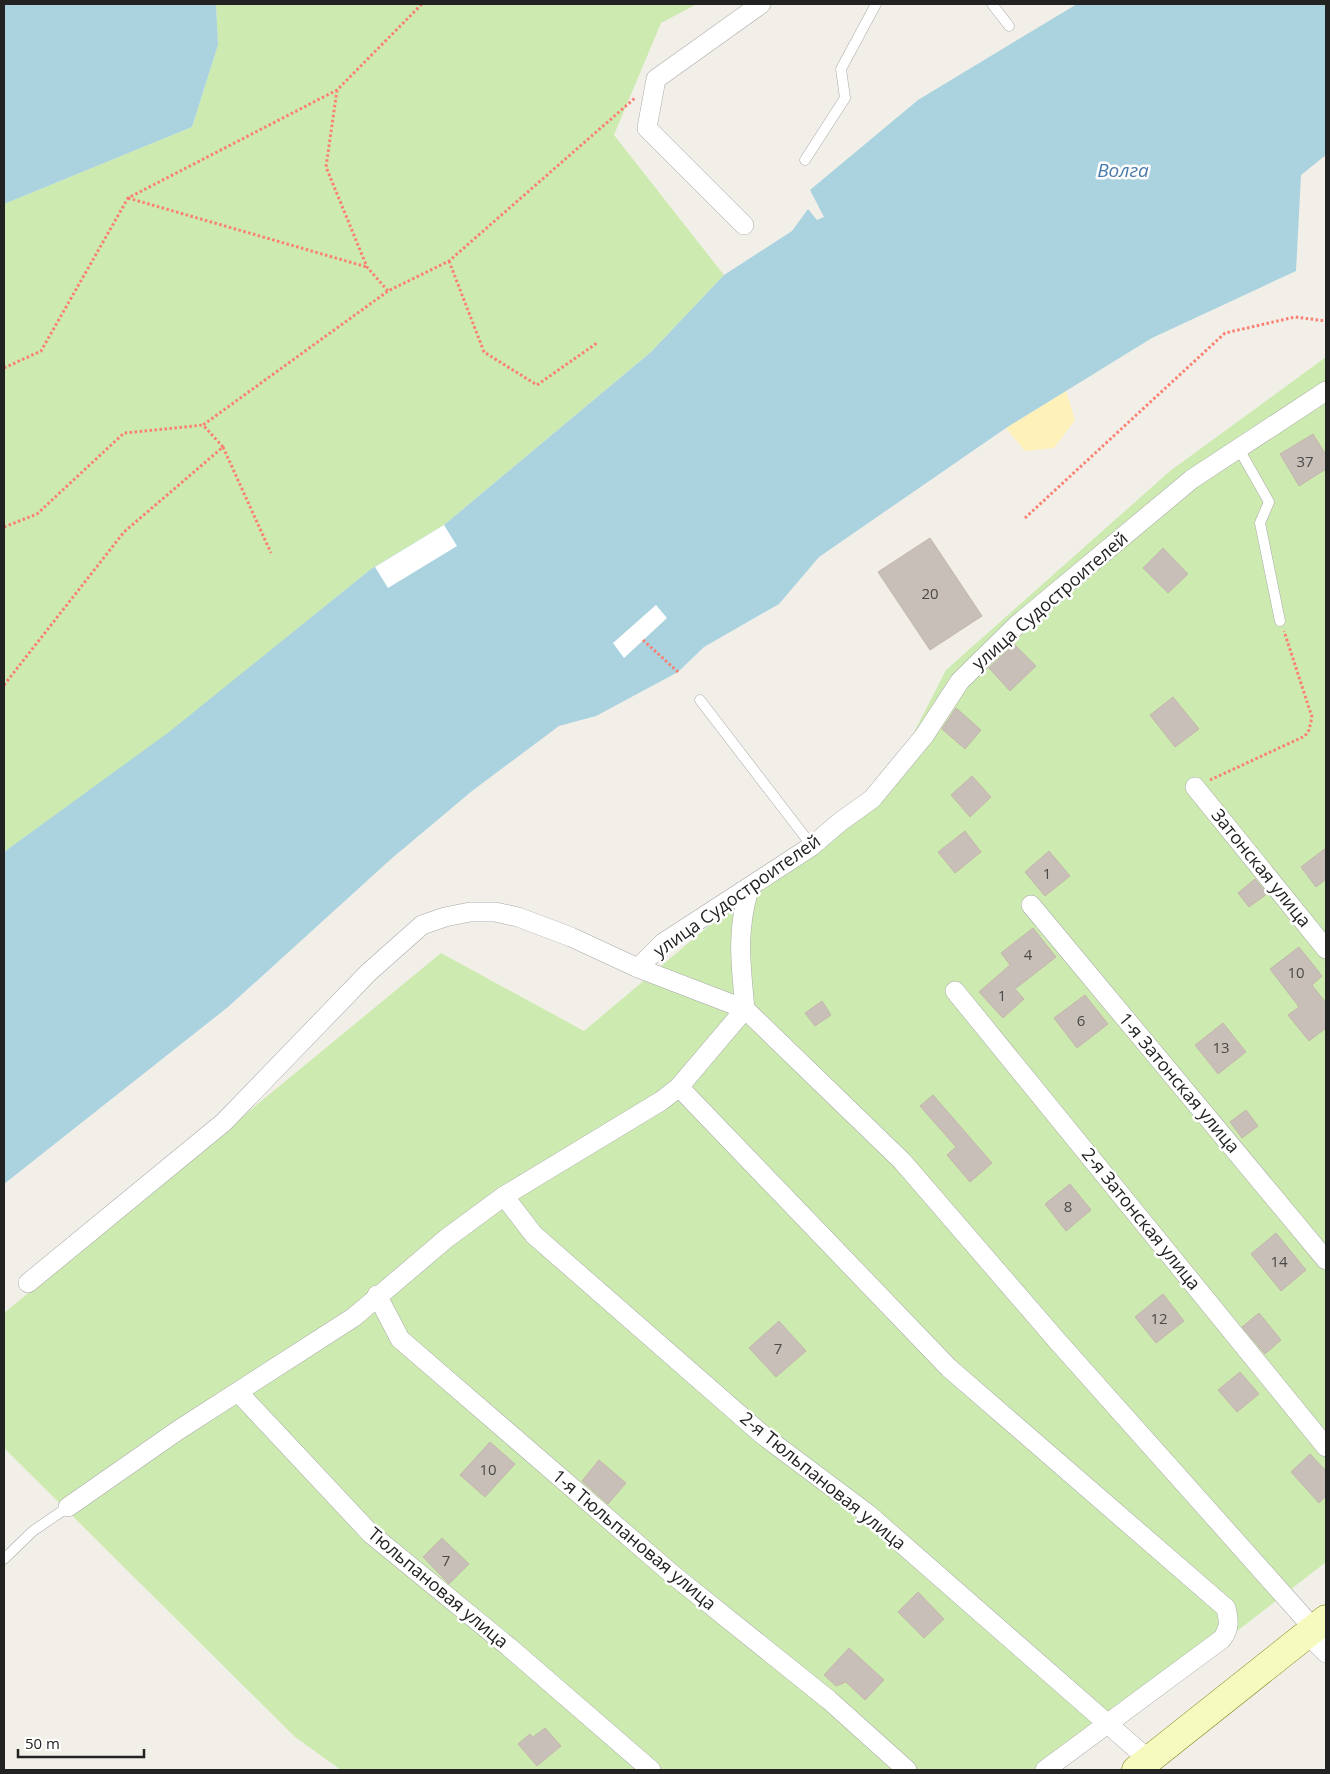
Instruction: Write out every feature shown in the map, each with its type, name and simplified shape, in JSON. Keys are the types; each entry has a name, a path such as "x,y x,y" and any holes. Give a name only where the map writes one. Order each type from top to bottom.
{"main road":[{"path":"1142,1765 1316,1627"}],"street":[{"path":"744,225 647,128 656,79 761,4"},
{"name":"улица Судостроителей","path":"638,968 663,943 749,889 812,846 840,822 872,799 924,736 960,681 1018,624 1192,479 1326,391"},
{"name":"Затонская улица","path":"1196,787 1326,949"},
{"path":"68,1507 177,1431 354,1317 377,1295 447,1238 504,1196 661,1101 679,1087 745,1009 739,938 742,913 749,889"},
{"name":"1-я Затонская улица","path":"1031,905 1326,1260"},
{"path":"28,1283 224,1122 369,972 422,925 453,915 495,912 518,917 571,937 638,968 745,1009 902,1161 1060,1344 1316,1627 1326,1653"},
{"name":"2-я Затонская улица","path":"955,991 1326,1447"},
{"path":"679,1087 949,1368 1226,1608 1229,1621 1228,1630 1222,1639 1045,1770"},
{"name":"2-я Тюльпановая улица","path":"504,1196 534,1235 764,1436 868,1514 1108,1725 1142,1765"},
{"name":"1-я Тюльпановая улица","path":"377,1295 400,1339 672,1574 829,1700 907,1770"},
{"name":"Тюльпановая улица","path":"238,1392 371,1534 495,1635 651,1770"}],"lane":[{"path":"805,160 845,98 841,69 876,4"},
{"path":"992,4 1009,26"},
{"path":"1239,449 1269,502 1260,523 1280,621"},
{"path":"700,700 812,846"},
{"path":"5,1557 33,1531 68,1507"}],"path":[{"path":"4,368 41,351 128,198 337,90 422,4"},
{"path":"4,527 37,514 124,433 203,425 388,291 449,262 656,79"},
{"path":"337,90 326,167 367,267 388,291"},
{"path":"128,198 367,267"},
{"path":"449,262 484,352 537,385 597,343"},
{"path":"1025,518 1225,333 1295,317 1326,321"},
{"path":"203,425 223,447 271,553"},
{"path":"4,685 124,532 223,447"},
{"path":"1196,787 1304,736 1309,730 1312,717 1280,621"},
{"path":"643,640 678,672"}],"green space":[{"path":"216,4 697,4 661,23 614,135 724,275 651,352 444,525 371,569 169,733 4,852 4,204 192,127 218,45"},
{"path":"1326,357 1326,1562 1058,1770 341,1770 295,1737 4,1448 4,1313 441,953 584,1031 895,769 946,670 1170,471"}],"sand":[{"path":"1066,391 1075,420 1054,448 1025,451 1006,428"}],"water":[{"path":"4,4 216,4 218,45 192,127 4,204"},
{"name":"Волга","path":"1077,4 1326,4 1326,155 1301,175 1296,271 1152,338 1006,428 819,557 779,604 704,647 678,672 596,716 559,726 472,791 391,859 228,1007 4,1184 4,852 169,732 371,569 444,525 651,352 724,275 792,231 808,209 817,220 824,217 810,190 918,100"}],"pier":[{"path":"444,525 457,546 388,588 375,567"},
{"path":"656,605 667,618 624,658 613,643"}],"building":[{"path":"1313,434 1326,455 1326,469 1299,486 1280,454"},
{"path":"930,538 982,616 930,650 878,572"},
{"path":"1163,548 1188,574 1168,593 1143,568"},
{"path":"1014,644 1036,666 1010,691 989,668"},
{"path":"1173,697 1199,729 1175,747 1150,715"},
{"path":"956,708 981,730 965,749 942,729"},
{"path":"972,776 991,797 970,817 951,795"},
{"path":"965,831 981,852 955,873 938,852"},
{"path":"1326,848 1326,879 1316,887 1301,867"},
{"path":"1049,851 1070,876 1045,896 1025,872"},
{"path":"1255,879 1267,894 1249,907 1238,893"},
{"path":"1033,928 1056,957 1015,989 1024,999 1003,1018 979,992 1010,965 1001,953"},
{"path":"1299,947 1322,976 1312,985 1326,1003 1326,1028 1309,1041 1288,1015 1299,1007 1270,969"},
{"path":"1085,995 1108,1024 1077,1048 1054,1018"},
{"path":"822,1001 831,1015 815,1026 805,1013"},
{"path":"1223,1023 1246,1052 1218,1074 1195,1045"},
{"path":"933,1095 992,1163 970,1182 947,1155 956,1147 920,1106"},
{"path":"1246,1110 1258,1126 1242,1138 1230,1122"},
{"path":"1070,1184 1091,1210 1066,1231 1045,1204"},
{"path":"1276,1233 1306,1270 1281,1291 1251,1254"},
{"path":"1163,1294 1184,1321 1156,1343 1135,1317"},
{"path":"1259,1313 1281,1340 1265,1354 1242,1327"},
{"path":"779,1321 806,1351 776,1377 749,1348"},
{"path":"1240,1372 1259,1394 1237,1412 1218,1390"},
{"path":"490,1442 515,1464 485,1497 460,1475"},
{"path":"1310,1454 1326,1471 1326,1496 1319,1503 1291,1472"},
{"path":"599,1460 626,1483 608,1504 582,1481"},
{"path":"442,1538 469,1564 449,1584 423,1557"},
{"path":"918,1592 944,1619 924,1638 898,1612"},
{"path":"849,1648 884,1680 865,1700 846,1682 836,1686 824,1675"},
{"path":"545,1728 561,1746 537,1766 518,1744 530,1734 533,1737"}]}
